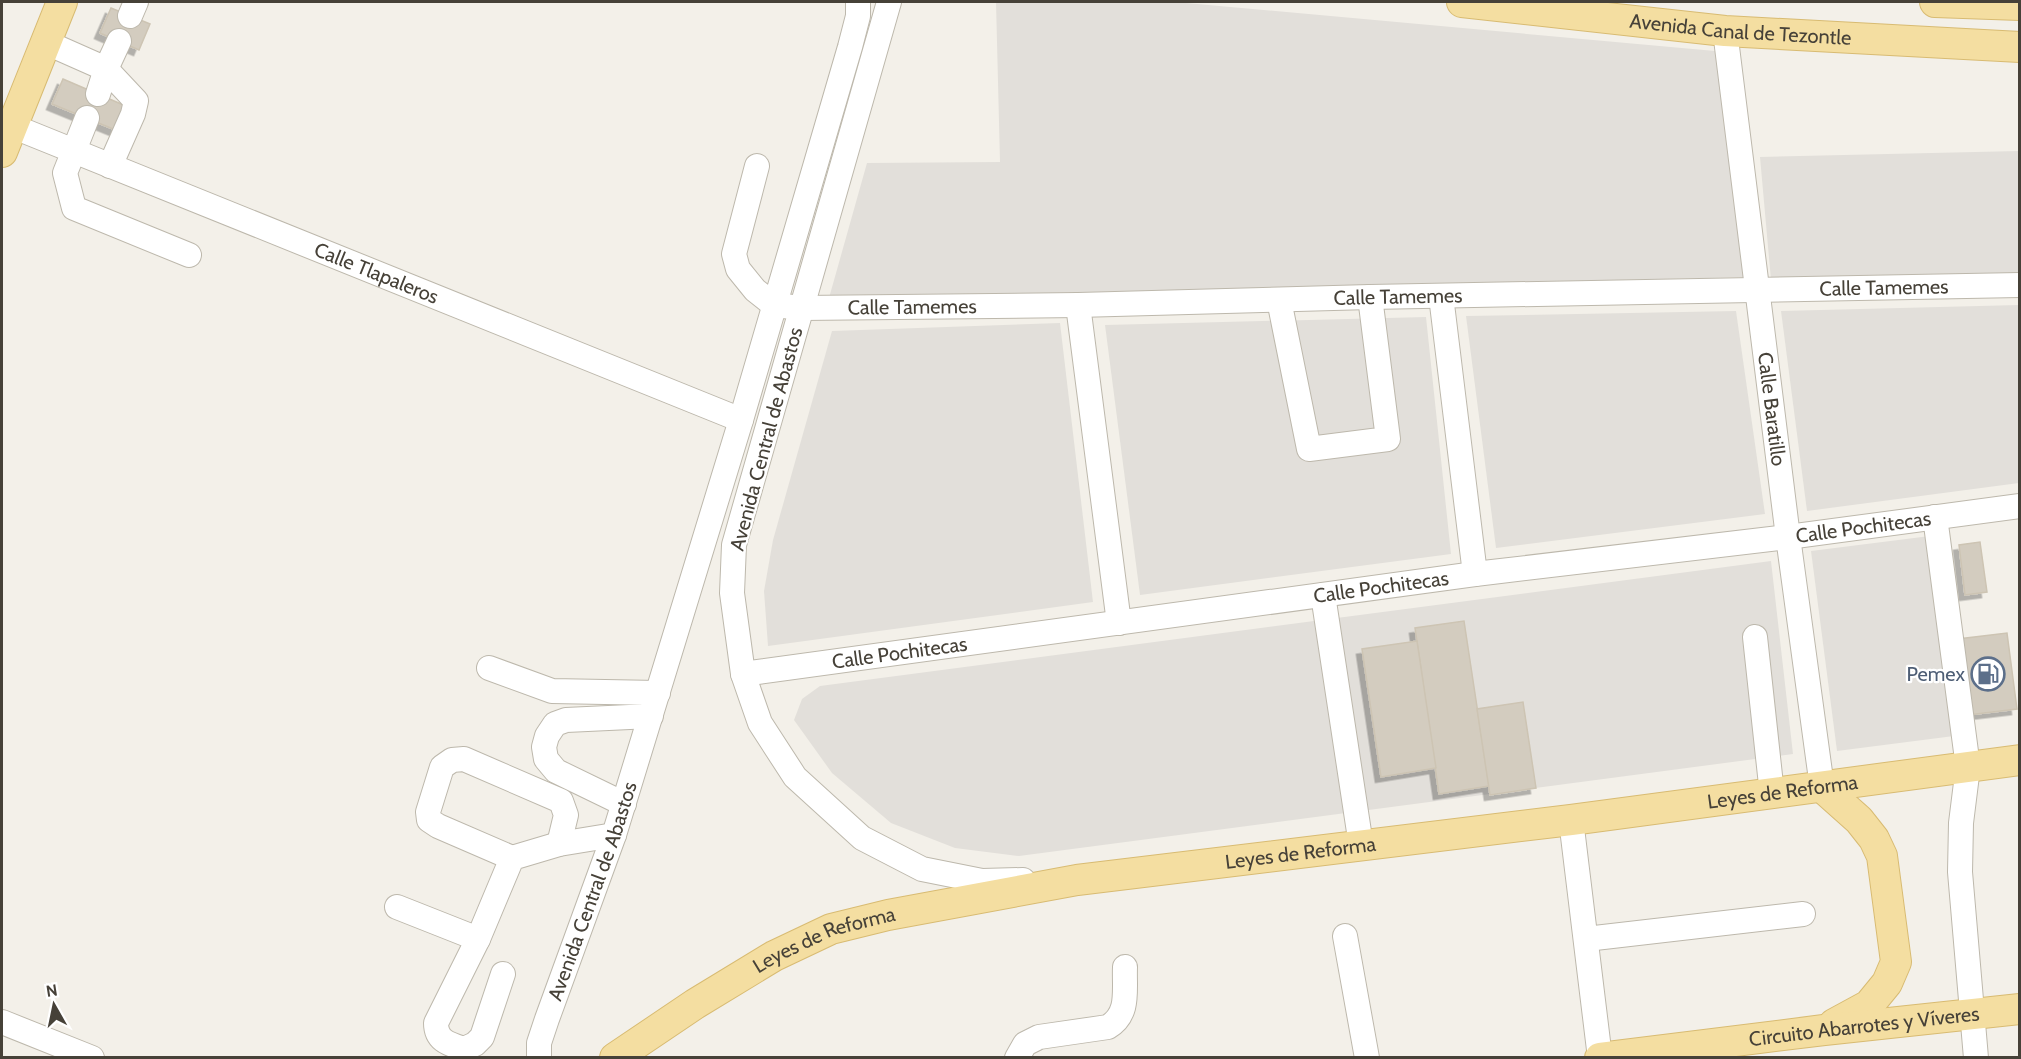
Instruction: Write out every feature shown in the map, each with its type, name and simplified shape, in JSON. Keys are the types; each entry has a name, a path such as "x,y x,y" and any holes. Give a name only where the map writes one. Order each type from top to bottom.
{"main road":[{"path":"7,139 62,2"},
{"name":"Avenida Canal de Tezontle","path":"1462,2 1557,6 1725,31 2019,47"},
{"path":"1935,2 2019,5"},
{"name":"Leyes de Reforma","path":"615,1058 695,1004 774,956 831,929 888,915 1077,880 1571,820 2019,760"},
{"path":"1822,787 1859,820 1874,839 1882,856 1896,962 1887,983 1869,1005 1824,1030"},
{"name":"Circuito Abarrotes y Víveres","path":"1600,1058 2019,1009"}],"street":[{"name":"Avenida Central de Abastos","path":"539,1058 539,1043 614,835 741,420 850,47 858,16 858,2"},
{"name":"Avenida Central de Abastos","path":"889,2 734,545 732,593 744,674 760,723 795,777 862,838 922,869 982,880 1077,880"},
{"name":"Calle Baratillo","path":"1725,31 1788,537 1822,787"},
{"path":"98,94 119,41"},
{"path":"45,42 106,69 136,102 110,166"},
{"path":"87,118 65,173 74,208 189,255"},
{"name":"Calle Tlapaleros","path":"7,139 75,152 741,420"},
{"path":"757,166 734,254 738,270 755,290 774,305"},
{"name":"Calle Tamemes","path":"774,305 802,308 1078,305 2019,285"},
{"path":"1441,296 1475,574"},
{"path":"1278,300 1309,449 1388,439 1370,297"},
{"path":"1078,305 1119,623"},
{"name":"Calle Pochitecas","path":"744,674 1475,574 1788,537 2019,506"},
{"path":"1935,518 1968,767 1960,823 1960,872 1976,1058"},
{"path":"1323,595 1361,845"},
{"path":"1755,637 1772,794"},
{"path":"489,668 552,691 658,693"},
{"path":"624,804 556,771 546,759 544,747 546,736 555,724 566,720 651,716"},
{"path":"559,844 566,815 561,801 464,759 452,760 442,767 428,812 429,820 512,858 559,844 614,835"},
{"path":"1571,820 1600,1058"},
{"path":"503,974 482,1037 475,1044 464,1049 445,1043 436,1032 436,1023 478,939 512,858"},
{"path":"397,907 478,939"},
{"path":"1586,939 1803,914"},
{"path":"1346,936 1368,1058"},
{"path":"1017,1058 1025,1044 1039,1037 1108,1027 1118,1022 1124,1010 1125,967"},
{"path":"2,1022 92,1058"}],"shaded area":[{"path":"996,2 1175,2 1726,52 1751,277 829,298 867,163 1000,162"},
{"path":"2019,151 2019,273 1771,280 1760,157"},
{"path":"2019,305 2019,483 1807,511 1781,311"},
{"path":"1736,311 1765,514 1496,548 1466,316"},
{"path":"1426,317 1451,554 1140,595 1105,325"},
{"path":"1060,323 1093,602 768,646 764,591 773,540 832,331"},
{"path":"1930,536 1954,736 1837,751 1811,551"},
{"path":"1771,561 1793,754 1019,856 955,848 891,823 832,773 794,720 802,699 820,686"}],"building":[{"path":"111,8 150,24 139,50 100,33"},
{"path":"63,79 128,107 118,131 52,104"},
{"path":"1980,542 1987,592 1965,595 1959,545"},
{"path":"1464,621 1489,786 1439,794 1415,628"},
{"name":"Pemex","path":"2007,633 2017,709 1968,715 1958,639"},
{"path":"1417,641 1436,768 1381,777 1362,649"},
{"path":"1523,702 1536,788 1490,795 1477,709"}],"place":[{"name":"Pemex","path":"1988,674"}]}
